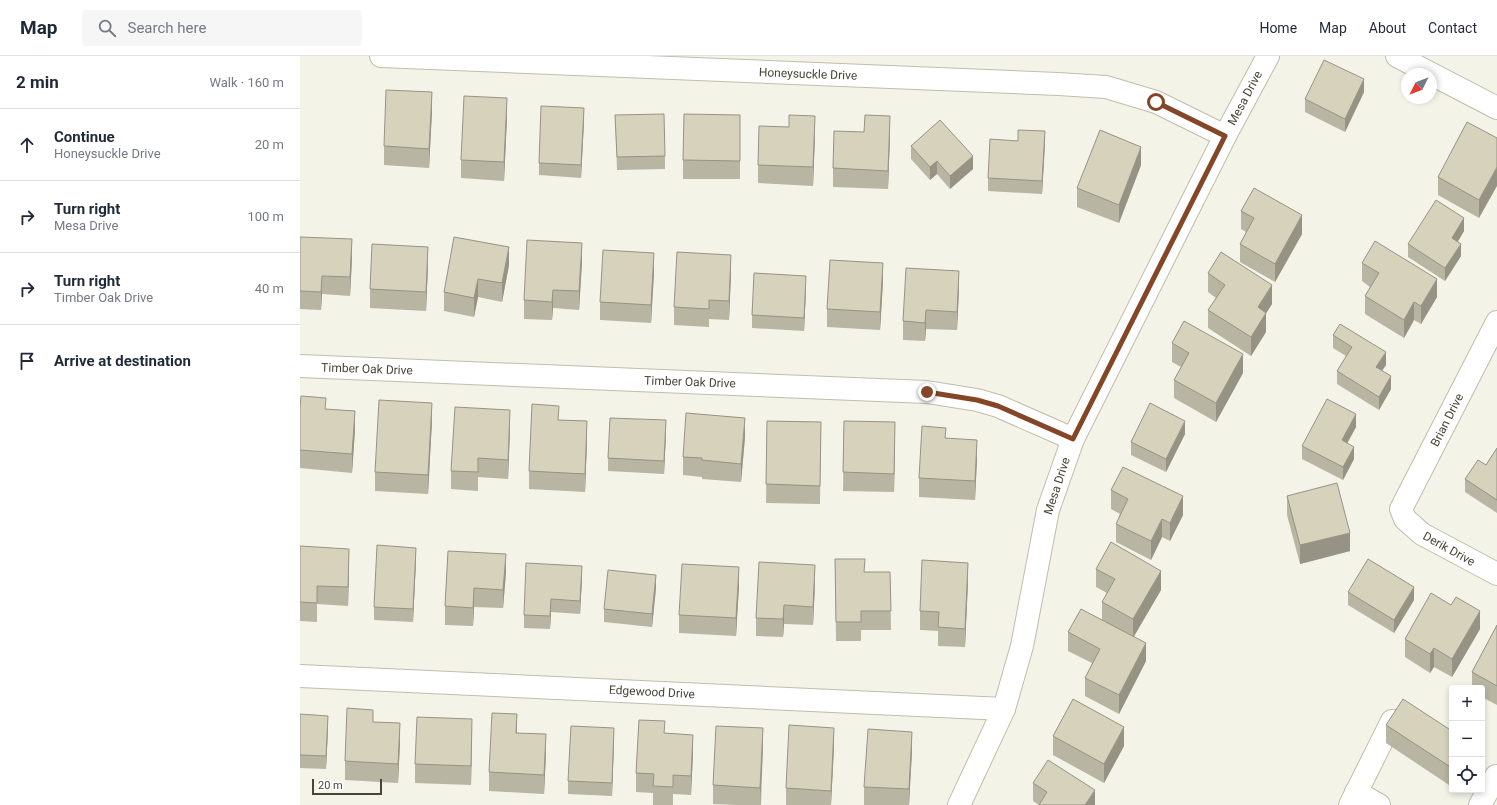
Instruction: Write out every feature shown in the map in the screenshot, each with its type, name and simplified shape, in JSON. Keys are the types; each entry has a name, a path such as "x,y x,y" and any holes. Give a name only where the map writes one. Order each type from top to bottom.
{"street":[{"name":"Honeysuckle Drive","path":"382,56 1050,83 1106,87 1156,102 1225,136"},
{"name":"Mesa Drive","path":"959,805 1004,709 1022,646 1048,510 1073,439 1225,136 1268,56"},
{"path":"1397,56 1497,108"},
{"name":"Brian Drive","path":"1405,519 1401,509 1497,322"},
{"name":"Timber Oak Drive","path":"300,366 927,392 977,400 998,406 1073,439"},
{"name":"Derik Drive","path":"1405,519 1422,534 1497,574"},
{"name":"Edgewood Drive","path":"300,676 1004,709"},
{"path":"1379,805 1353,798 1392,721"},
{"path":"1482,804 1496,776"}],"building":[{"path":"1324,60 1364,79 1345,119 1305,99"},
{"path":"386,90 432,92 429,149 384,146"},
{"path":"464,96 507,98 504,162 461,160"},
{"path":"541,106 584,108 581,165 539,163"},
{"path":"664,114 665,156 617,157 615,115"},
{"path":"684,114 740,115 740,161 683,160"},
{"path":"789,115 815,116 813,167 758,165 759,126 789,127"},
{"path":"865,115 890,116 888,171 833,168 834,131 864,132"},
{"path":"940,120 973,156 950,176 937,161 930,167 911,146"},
{"path":"1467,122 1497,138 1497,167 1479,200 1438,177"},
{"path":"1018,130 1045,131 1042,181 988,178 990,139 1018,141"},
{"path":"1100,130 1141,147 1119,205 1077,188"},
{"path":"1254,188 1302,215 1275,264 1240,244 1254,218 1241,211"},
{"path":"1436,200 1464,218 1452,238 1461,244 1445,268 1408,244"},
{"path":"300,237 352,239 350,277 322,276 321,292 300,291"},
{"path":"454,237 509,247 502,283 478,279 474,298 444,292"},
{"path":"527,240 582,243 579,291 553,290 552,302 524,300"},
{"path":"1375,241 1437,279 1421,306 1414,302 1404,320 1365,296 1379,273 1362,263"},
{"path":"372,244 428,247 426,292 370,289"},
{"path":"603,250 654,253 651,305 600,302"},
{"path":"677,252 731,255 729,301 709,300 709,309 674,307"},
{"path":"1221,252 1272,285 1258,307 1266,313 1251,337 1208,310 1225,285 1208,273"},
{"path":"830,260 883,263 880,312 827,309"},
{"path":"906,268 959,271 957,312 926,310 925,323 903,321"},
{"path":"754,273 806,276 804,318 752,315"},
{"path":"1184,321 1243,354 1216,403 1174,380 1189,353 1172,343"},
{"path":"1340,324 1386,352 1376,367 1391,376 1379,397 1337,371 1352,347 1333,335"},
{"path":"301,396 326,398 325,409 355,411 352,454 300,450"},
{"path":"1327,399 1356,414 1342,440 1354,447 1343,467 1302,446"},
{"path":"379,400 432,403 428,475 375,472"},
{"path":"1150,403 1185,421 1166,459 1131,442"},
{"path":"532,404 559,406 558,420 587,421 585,474 529,471"},
{"path":"455,407 510,410 508,460 478,458 478,472 451,471"},
{"path":"686,413 745,418 741,464 702,460 702,458 683,457"},
{"path":"610,418 666,420 664,461 608,458"},
{"path":"767,421 821,422 820,486 766,484"},
{"path":"844,421 895,422 894,474 843,472"},
{"path":"922,426 946,428 945,438 977,440 975,481 919,478"},
{"path":"1497,448 1497,500 1465,479 1478,460 1486,465"},
{"path":"1123,467 1183,496 1170,523 1162,519 1151,541 1116,524 1128,499 1111,490"},
{"path":"1337,483 1350,533 1300,545 1287,496"},
{"path":"1111,542 1161,571 1133,619 1102,602 1115,579 1096,569"},
{"path":"377,545 416,548 413,609 374,607"},
{"path":"300,546 349,549 348,587 317,586 317,603 300,602"},
{"path":"448,551 506,554 503,590 474,588 473,608 445,606"},
{"path":"835,559 865,559 864,572 890,572 891,611 861,611 861,622 836,622"},
{"path":"1368,559 1414,587 1394,620 1348,592"},
{"path":"922,560 968,563 965,629 938,627 939,612 920,611"},
{"path":"759,562 815,565 813,607 784,605 783,619 756,618"},
{"path":"526,563 582,566 580,601 551,599 550,616 524,615"},
{"path":"682,564 739,567 736,618 679,615"},
{"path":"608,570 656,575 652,614 604,609"},
{"path":"1431,593 1451,605 1456,597 1480,611 1452,659 1434,648 1430,654 1405,639"},
{"path":"1081,609 1146,643 1119,695 1085,678 1100,649 1068,632"},
{"path":"1497,625 1497,686 1472,672"},
{"path":"1073,699 1124,727 1104,764 1053,736"},
{"path":"1403,699 1449,729 1449,766 1386,725"},
{"path":"347,708 373,710 373,722 400,723 398,764 345,761"},
{"path":"492,713 517,714 516,733 546,734 544,775 489,772"},
{"path":"300,714 328,716 326,756 300,755"},
{"path":"417,717 472,719 471,766 415,764"},
{"path":"639,720 665,721 664,733 693,735 691,776 673,775 673,787 653,786 654,774 636,773"},
{"path":"789,725 834,728 831,791 786,788"},
{"path":"571,726 614,728 612,783 568,781"},
{"path":"716,726 763,728 760,788 713,785"},
{"path":"868,729 912,732 909,789 864,787"},
{"path":"1048,760 1095,790 1085,805 1039,805 1047,792 1033,783"}],"route":[{"path":"927,392 977,400 998,406 1073,439 1225,136 1156,102"}]}
